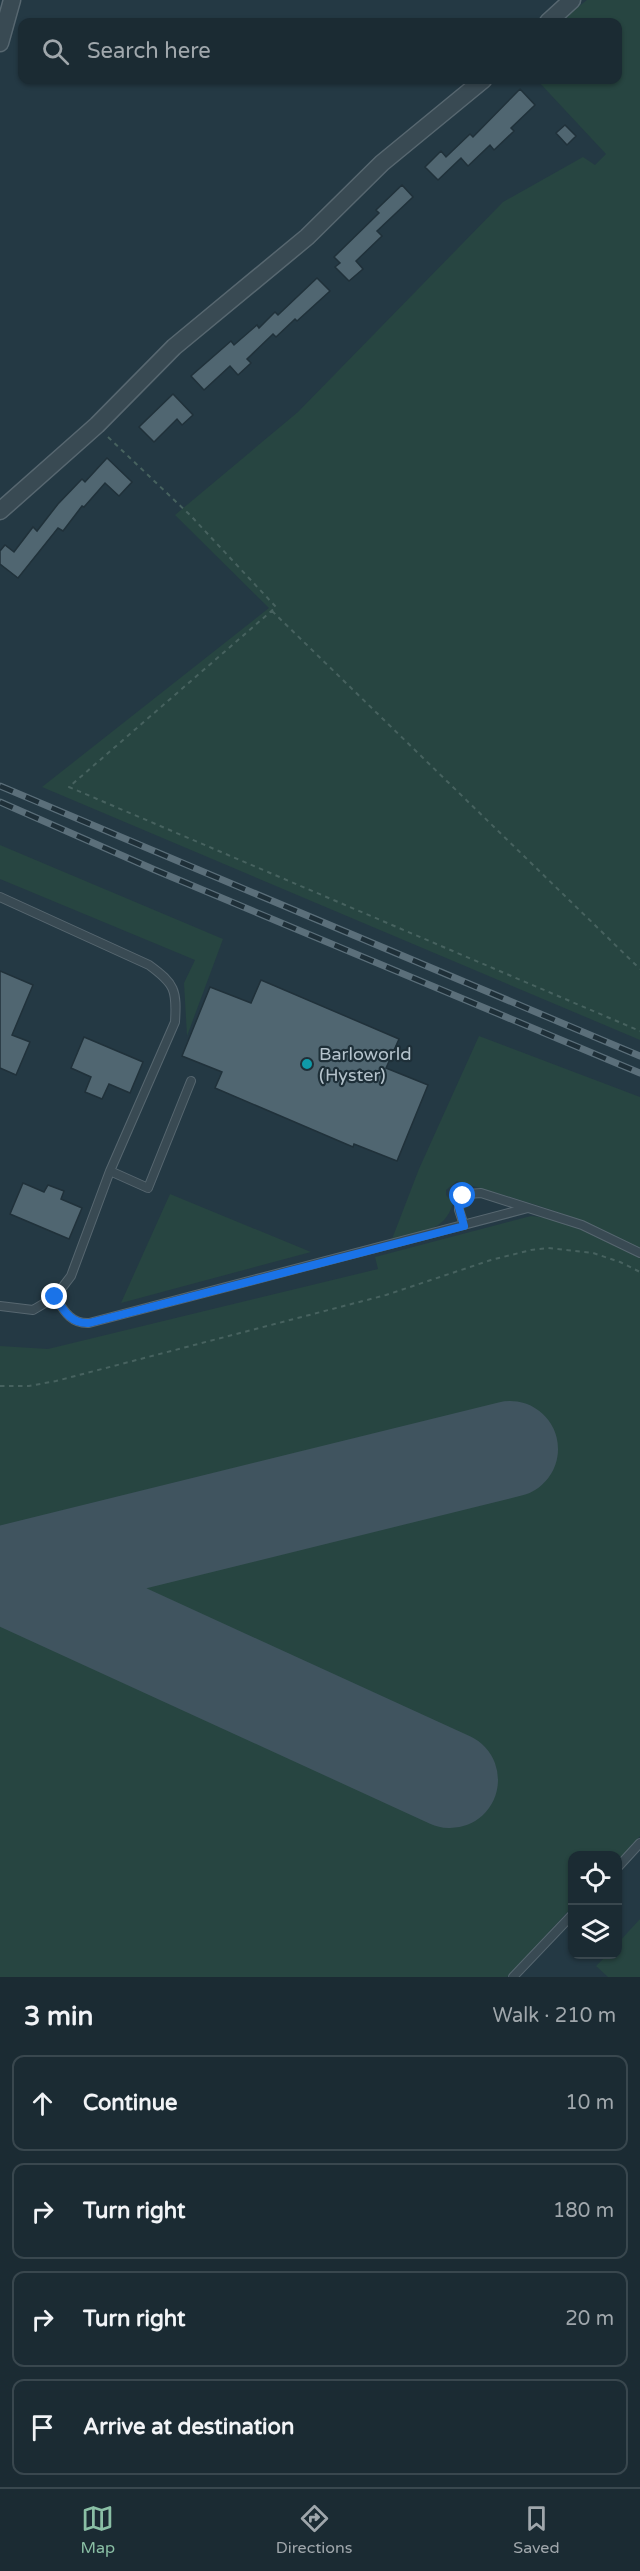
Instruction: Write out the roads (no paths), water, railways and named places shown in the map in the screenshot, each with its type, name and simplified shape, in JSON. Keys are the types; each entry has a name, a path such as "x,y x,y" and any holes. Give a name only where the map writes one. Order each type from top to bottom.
{"street":[{"path":"0,43 12,0"},
{"path":"552,18 572,0"},
{"path":"0,511 97,425 174,347 281,260 382,163 478,84"}],"lane":[{"path":"0,897 149,964 167,978 176,997 175,1022 110,1171 71,1276 55,1297 33,1310 0,1306"},
{"path":"110,1171 148,1188 191,1081"},
{"path":"464,1226 458,1204 463,1196 480,1193 582,1225 640,1253"},
{"path":"55,1297 70,1318 79,1323 89,1323 528,1208"},
{"path":"622,1863 640,1843"},
{"path":"513,1977 568,1919"}],"railway":[{"path":"0,786 640,1056"},
{"path":"0,802 155,870 640,1073"}],"place":[{"name":"Barloworld (Hyster)","path":"307,1064"}]}
